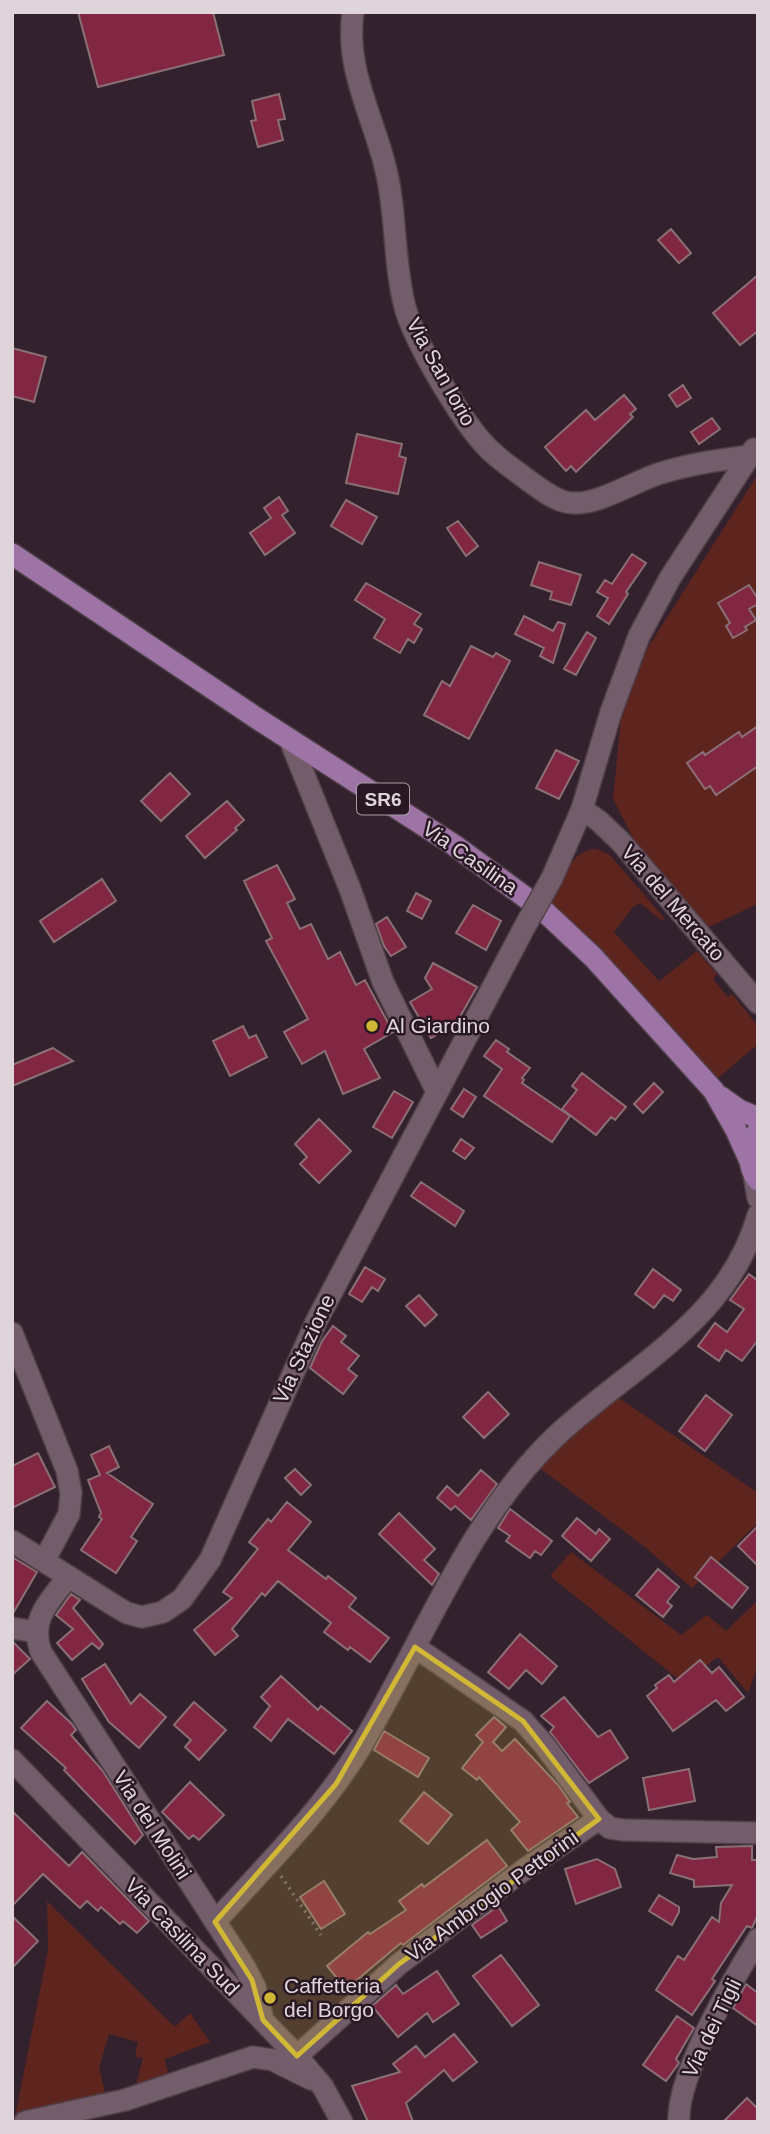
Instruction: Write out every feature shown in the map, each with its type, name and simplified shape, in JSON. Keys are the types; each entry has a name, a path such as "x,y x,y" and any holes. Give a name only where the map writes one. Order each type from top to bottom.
{"main road":[{"name":"Via Casilina","path":"12,554 469,856 556,921 612,978 714,1091 739,1110 758,1118"},
{"name":"Via Casilina","path":"714,1091 736,1130 754,1172"},
{"path":"754,1172 750,1147 758,1132"}],"street":[{"name":"Via San Iorio","path":"353,12 352,57 388,180 407,313 418,339 442,380 484,443 504,462 545,492 570,503 593,500 663,472 753,451"},
{"name":"Via Stazione","path":"12,1541 121,1610 142,1617 168,1610 192,1587 219,1542 317,1320 552,878 582,808 611,712 639,636 670,578 753,451"},
{"path":"290,740 346,878 383,982 438,1092"},
{"name":"Via del Mercato","path":"582,808 621,842 758,1003"},
{"path":"754,1172 758,1198"},
{"path":"215,1922 323,1801 347,1768 476,1537 515,1483 555,1437 655,1357 706,1307 724,1286 739,1261 758,1215"},
{"path":"12,1333 63,1462 71,1493 71,1505 66,1521 44,1561"},
{"path":"12,1628 36,1632 43,1611 68,1577"},
{"name":"Via dei Molini","path":"36,1632 48,1664 255,1987 263,2020"},
{"path":"415,1647 523,1721 599,1819"},
{"name":"Via Casilina Sud","path":"12,1760 298,2056 319,2082 342,2122"},
{"name":"Via Ambrogio Pettorini","path":"298,2056 399,1964 525,1870 599,1819 610,1828 623,1830 758,1833"},
{"name":"Via dei Tigli","path":"679,2122 681,2095 690,2072 724,2000 758,1939"},
{"path":"25,2122 115,2103 253,2057 273,2060 319,2082"}],"path":[{"path":"270,1860 321,1935"}],"highlighted area":[{"path":"415,1647 523,1721 599,1819 399,1964 297,2056 263,2020 252,1980 215,1922 336,1784"}],"shaded area":[{"path":"758,474 758,904 704,929 633,838 613,799 621,719 647,649"},
{"path":"596,849 610,855 665,919 661,920 640,903 633,907 614,932 659,981 697,951 717,974 713,979 728,997 732,994 758,1026 758,1044 717,1079 727,1094 549,905 572,861 587,851"},
{"path":"619,1398 758,1493 758,1523 692,1588 645,1547 538,1467 607,1403"},
{"path":"571,1552 681,1635 707,1615 726,1631 758,1600 758,1665 748,1693 718,1657 683,1683 550,1576"},
{"path":"47,1901 175,2027 190,2013 210,2042 165,2059 169,2077 135,2089 143,2058 135,2057 138,2042 109,2034 99,2068 106,2096 15,2117 48,1950"}],"building":[{"path":"78,12 213,12 224,55 98,87"},
{"path":"279,94 285,119 278,120 283,140 258,147 251,121 256,120 252,101"},
{"path":"671,229 691,253 679,263 658,240"},
{"path":"758,275 758,331 740,345 713,313"},
{"path":"12,348 46,357 34,402 12,396"},
{"path":"683,385 691,398 677,407 669,395"},
{"path":"624,395 636,409 630,414 633,417 576,472 571,466 566,471 545,447 586,410 595,420"},
{"path":"712,418 720,429 699,444 691,432"},
{"path":"357,434 402,444 399,456 406,458 398,494 346,483"},
{"path":"279,497 288,511 282,515 295,533 265,555 250,533 271,518 264,508"},
{"path":"346,500 377,517 362,544 331,526"},
{"path":"458,521 478,546 466,556 447,528"},
{"path":"632,554 646,563 609,624 597,616 608,598 597,592 605,580 612,584"},
{"path":"539,562 581,575 571,605 550,599 552,592 531,585"},
{"path":"366,583 421,614 414,624 422,629 414,643 408,639 400,653 374,638 385,619 355,600"},
{"path":"749,585 758,599 758,604 749,609 756,620 745,627 747,630 733,638 726,626 730,623 718,603"},
{"path":"524,616 553,631 558,622 565,624 553,663 540,656 544,648 515,634"},
{"path":"587,632 596,638 576,675 564,669"},
{"path":"471,646 493,657 496,653 510,661 469,739 424,715 442,681 450,686"},
{"path":"758,726 758,766 716,795 710,786 705,789 687,763 703,752 705,755 739,732 742,737"},
{"path":"556,750 579,761 559,799 536,788"},
{"path":"170,773 190,794 161,821 141,801"},
{"path":"227,801 244,820 235,828 237,830 205,858 186,836"},
{"path":"277,865 295,899 287,903 300,929 311,924 328,959 340,952 356,985 365,980 393,1032 364,1049 380,1078 343,1094 325,1051 302,1064 284,1032 308,1019 266,941 272,938 244,881"},
{"path":"102,879 116,901 54,942 40,921"},
{"path":"416,893 431,901 422,919 407,911"},
{"path":"473,905 501,921 486,950 456,933"},
{"path":"387,917 406,947 391,956 376,924"},
{"path":"433,963 477,987 457,1022 431,1038 410,1002 432,989 425,978"},
{"path":"243,1026 249,1038 256,1035 267,1057 230,1076 213,1041"},
{"path":"496,1040 509,1049 507,1052 530,1068 522,1078 522,1083 570,1116 552,1142 484,1096 502,1069 484,1056"},
{"path":"53,1048 73,1061 12,1086 12,1065"},
{"path":"582,1073 626,1107 615,1120 611,1117 596,1135 562,1109 577,1090 572,1086"},
{"path":"654,1083 663,1092 643,1113 634,1104"},
{"path":"464,1089 476,1097 463,1117 451,1109"},
{"path":"394,1091 413,1102 392,1138 373,1127"},
{"path":"319,1119 351,1151 319,1183 300,1164 307,1157 295,1144"},
{"path":"461,1139 474,1148 465,1159 453,1151"},
{"path":"421,1182 464,1211 455,1226 411,1196"},
{"path":"365,1267 385,1279 378,1291 372,1287 362,1302 349,1294"},
{"path":"653,1269 681,1290 673,1301 664,1295 654,1308 635,1294"},
{"path":"749,1274 758,1281 758,1340 742,1361 726,1350 719,1361 698,1346 715,1323 727,1332 744,1309 730,1300"},
{"path":"419,1295 437,1315 425,1326 406,1306"},
{"path":"333,1326 346,1336 341,1342 359,1356 348,1369 357,1376 343,1394 310,1368 322,1341"},
{"path":"488,1392 509,1414 484,1438 463,1417"},
{"path":"706,1395 732,1415 705,1451 679,1431"},
{"path":"109,1446 119,1467 107,1473 153,1504 131,1537 137,1541 116,1573 81,1550 102,1519 99,1517 101,1513 88,1480 100,1475 91,1455"},
{"path":"38,1453 55,1487 12,1508 12,1466"},
{"path":"295,1469 311,1485 301,1495 285,1478"},
{"path":"481,1470 497,1484 471,1520 455,1506 451,1510 437,1498 447,1486 458,1496"},
{"path":"287,1502 311,1522 288,1550 356,1598 349,1607 389,1638 370,1662 324,1632 331,1623 278,1581 265,1596 262,1593 232,1629 238,1636 215,1655 194,1630 232,1598 223,1592 258,1549 249,1542 268,1519 271,1522"},
{"path":"510,1509 552,1541 541,1555 535,1551 530,1558 506,1541 510,1536 498,1528"},
{"path":"399,1513 435,1549 424,1560 439,1574 432,1585 379,1534"},
{"path":"577,1518 596,1534 599,1529 610,1539 591,1561 562,1536"},
{"path":"758,1526 758,1566 738,1546"},
{"path":"12,1557 37,1572 12,1615"},
{"path":"711,1557 748,1588 732,1608 695,1577"},
{"path":"658,1569 679,1587 667,1602 672,1606 663,1617 636,1595"},
{"path":"71,1594 80,1600 73,1608 103,1644 99,1649 92,1643 72,1660 57,1643 73,1629 56,1615"},
{"path":"520,1634 557,1666 542,1684 526,1670 509,1689 488,1672"},
{"path":"12,1641 30,1659 12,1675"},
{"path":"700,1660 712,1673 719,1667 744,1697 726,1711 716,1700 673,1731 647,1696 657,1688 655,1685 669,1675 674,1682"},
{"path":"105,1664 131,1704 140,1694 166,1717 139,1748 109,1722 82,1679"},
{"path":"281,1676 318,1710 321,1706 352,1731 334,1754 288,1719 271,1741 254,1727 270,1706 261,1697"},
{"path":"564,1697 598,1737 610,1730 628,1758 589,1783 550,1732 554,1727 541,1716"},
{"path":"47,1701 71,1723 76,1730 71,1735 103,1771 143,1835 135,1844 64,1770 66,1768 21,1728"},
{"path":"194,1702 226,1730 199,1760 185,1747 191,1740 174,1725"},
{"path":"494,1717 506,1727 493,1742 502,1751 515,1739 558,1785 578,1817 528,1851 511,1830 520,1822 479,1777 477,1780 462,1768 483,1742 476,1735"},
{"path":"384,1731 429,1758 418,1777 374,1750"},
{"path":"689,1769 695,1801 649,1810 643,1778"},
{"path":"190,1782 224,1815 199,1840 193,1835 189,1839 162,1812"},
{"path":"424,1792 452,1815 428,1844 400,1821"},
{"path":"12,1811 69,1866 82,1852 149,1921 137,1933 123,1921 120,1924 101,1907 98,1911 87,1901 80,1908 43,1874 12,1906"},
{"path":"487,1840 507,1866 403,1945 401,1943 346,1989 327,1966 368,1932 370,1934 406,1910 399,1901 422,1884 424,1887"},
{"path":"752,1846 752,1860 758,1860 758,1915 752,1928 747,1926 712,1979 715,1981 692,2015 656,1990 678,1956 684,1960 712,1917 719,1922 721,1903 732,1885 694,1887 694,1880 670,1873 677,1855 693,1859 717,1857 716,1847"},
{"path":"597,1859 615,1869 621,1887 576,1904 565,1869"},
{"path":"324,1881 345,1914 321,1929 300,1897"},
{"path":"659,1895 679,1907 672,1925 649,1911"},
{"path":"498,1906 507,1921 481,1938 472,1925"},
{"path":"12,1916 38,1941 12,1968"},
{"path":"501,1955 539,2005 512,2026 473,1976"},
{"path":"437,1971 459,2004 433,2022 427,2013 398,2037 372,2006 396,1985 403,1994"},
{"path":"746,1984 758,1993 758,2026 733,2008"},
{"path":"677,2016 694,2028 676,2059 679,2063 666,2081 643,2065"},
{"path":"454,2034 477,2062 453,2081 444,2070 406,2103 413,2122 368,2122 352,2086 400,2072 393,2064 416,2046 425,2057"},
{"path":"747,2098 758,2109 758,2122 723,2122"}],"place":[{"name":"Al Giardino","path":"372,1026"},
{"name":"Caffetteria del Borgo","path":"270,1998"}]}
